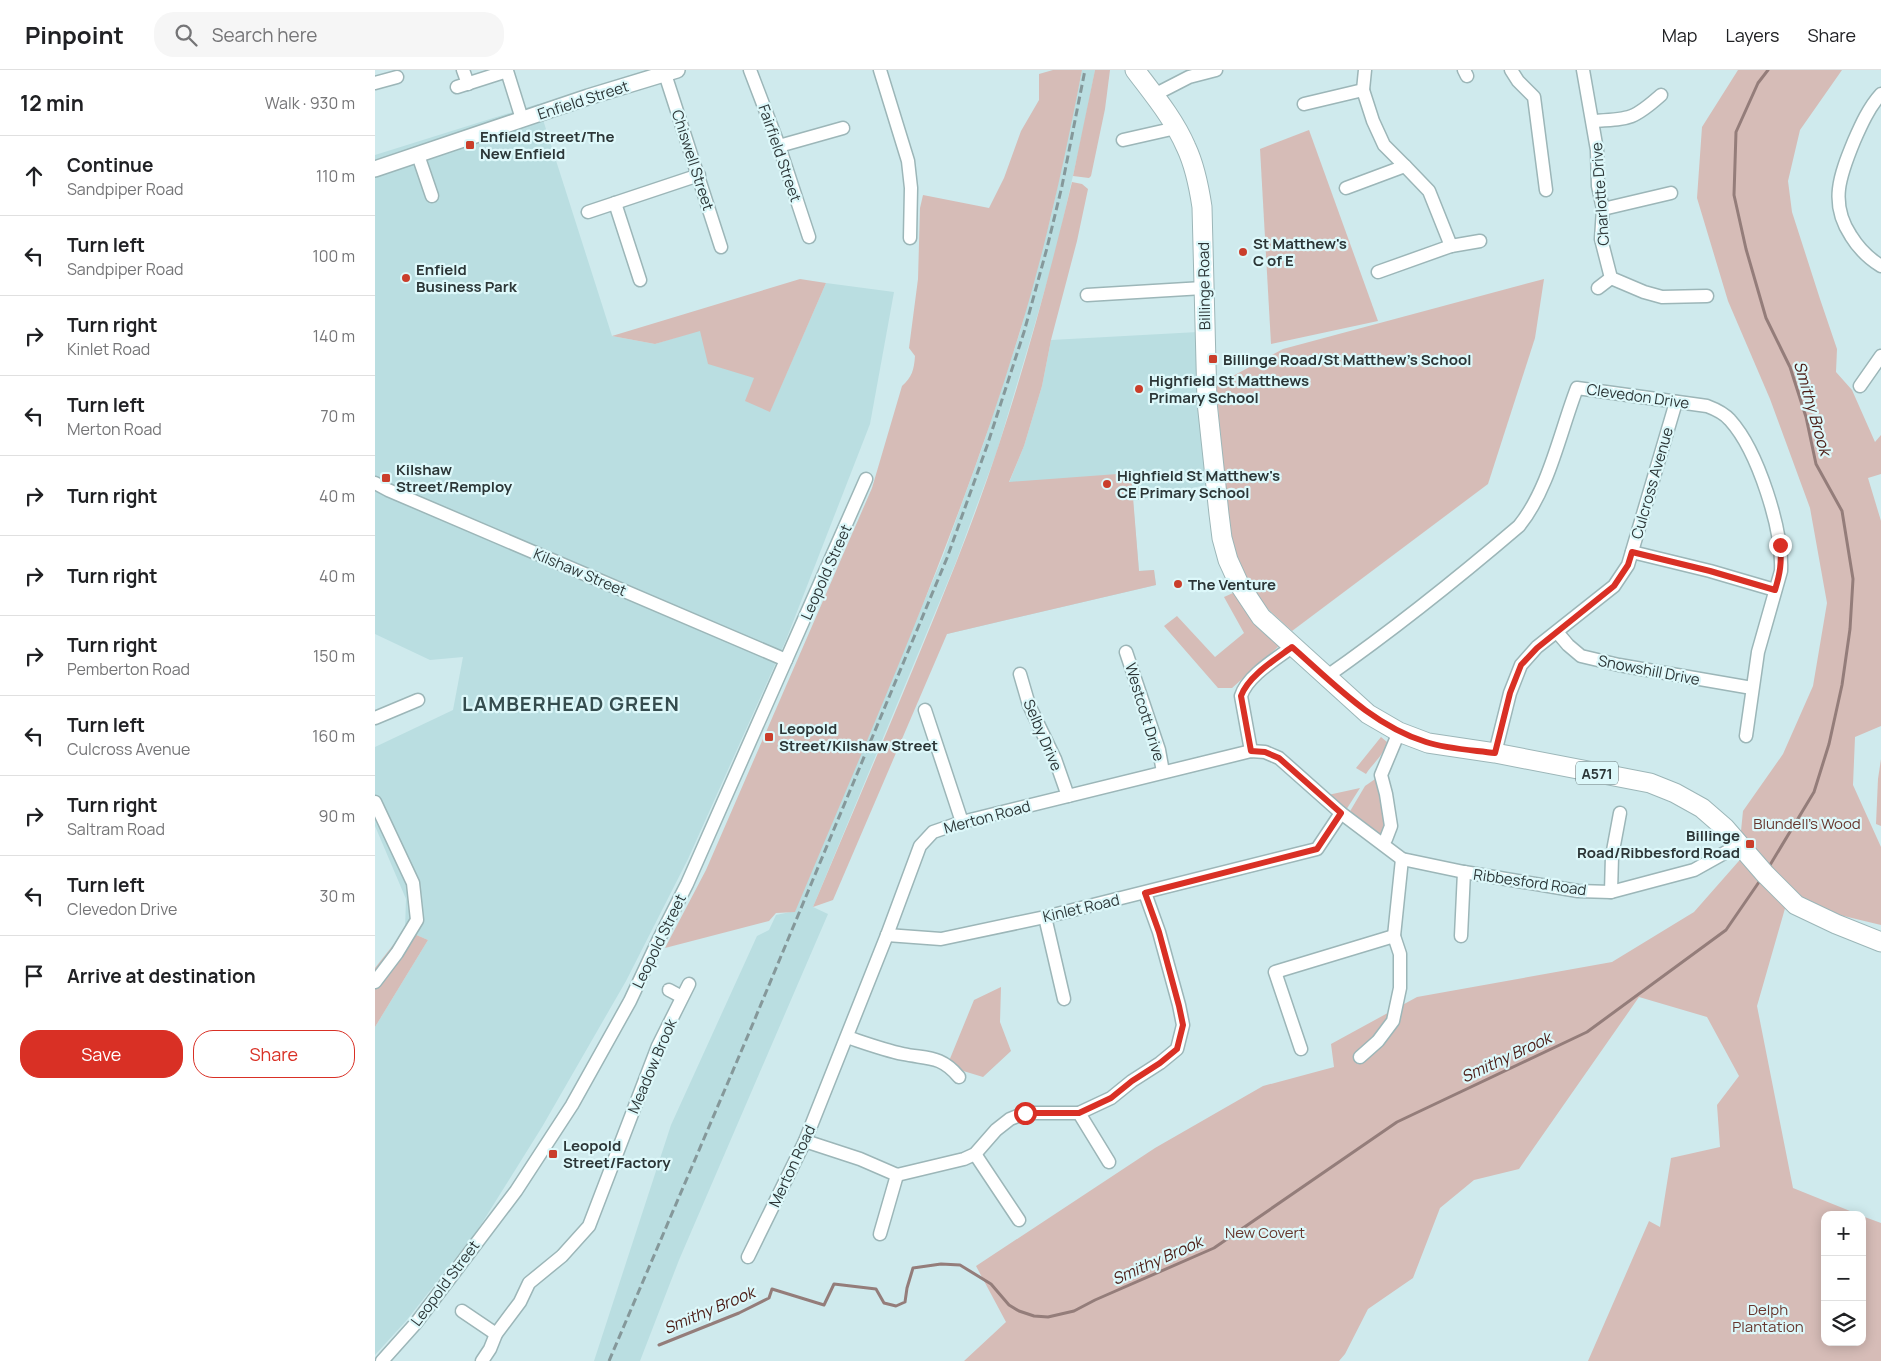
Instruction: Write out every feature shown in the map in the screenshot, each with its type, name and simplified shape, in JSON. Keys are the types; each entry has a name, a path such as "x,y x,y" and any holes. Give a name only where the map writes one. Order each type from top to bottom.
{"main road":[{"name":"Billinge Road","path":"1135,70 1154,95 1186,147 1199,190 1202,207 1207,402 1222,538 1228,560 1249,601 1292,647"},
{"name":"A571","path":"1292,647 1368,714 1399,732 1428,743 1495,753 1619,777 1675,792 1702,808 1739,842 1765,874 1796,905 1881,942"}],"street":[{"path":"463,70 462,86 509,71 522,119"},
{"name":"Fairfield Street","path":"750,70 779,146 809,237"},
{"path":"880,70 908,161 911,188 910,238"},
{"path":"1154,95 1189,77 1216,70"},
{"path":"1365,70 1363,90 1373,121 1384,145 1429,191 1451,246"},
{"path":"1511,70 1518,81 1534,97 1546,190"},
{"name":"Charlotte Drive","path":"1583,70 1597,150 1598,186 1603,209 1601,239 1611,278"},
{"name":"Enfield Street","path":"375,169 522,119 671,72"},
{"name":"Chiswell Street","path":"671,72 721,247"},
{"path":"375,83 397,77"},
{"path":"1304,104 1363,90"},
{"path":"1881,94 1876,99 1860,128 1845,162 1838,198 1840,215 1859,249 1881,266"},
{"path":"1593,120 1625,119 1638,114 1661,95"},
{"path":"779,146 843,128"},
{"path":"1123,140 1175,128"},
{"path":"418,155 432,196"},
{"path":"1346,188 1405,166"},
{"path":"588,212 699,175"},
{"path":"1603,209 1671,193"},
{"path":"615,203 640,280"},
{"path":"1378,272 1451,246 1480,241"},
{"path":"1598,288 1611,278 1644,292 1662,297 1707,296"},
{"path":"1087,296 1203,288"},
{"path":"1859,386 1881,356"},
{"name":"Clevedon Drive","path":"1326,677 1372,645 1430,600 1519,526 1531,512 1545,481 1577,388 1707,406 1729,418 1742,436 1758,469 1770,505 1780,545 1781,571 1758,652 1745,736"},
{"name":"Culcross Avenue","path":"1495,753 1510,693 1521,665 1537,648 1614,586 1628,565 1677,402"},
{"name":"Leopold Street","path":"382,1361 416,1323 516,1191 572,1105 630,1001 728,794 866,480"},
{"name":"Kilshaw Street","path":"375,483 395,494 786,660"},
{"path":"1632,552 1710,571 1775,590"},
{"name":"Snowshill Drive","path":"1557,632 1568,645 1581,656 1587,658 1751,688"},
{"path":"1251,751 1241,696 1243,689 1250,680 1292,647"},
{"name":"Westcott Drive","path":"1126,652 1159,750 1163,772"},
{"name":"Selby Drive","path":"1020,674 1029,705 1055,759 1068,796"},
{"path":"375,718 418,700"},
{"path":"925,710 962,822"},
{"path":"1387,840 1391,826 1381,775 1399,732"},
{"name":"Merton Road","path":"749,1257 805,1141 887,935 919,846 933,832 962,822 1251,751 1265,752 1279,758 1341,813 1401,859"},
{"path":"375,802 413,883 417,920 397,953 375,982"},
{"name":"Kinlet Road","path":"887,935 941,939 1045,917 1317,849 1341,813"},
{"path":"1611,892 1612,856 1620,813"},
{"name":"Ribbesford Road","path":"1401,859 1463,872 1578,891 1611,892 1694,870 1728,851 1739,842"},
{"path":"1360,1057 1378,1041 1393,1021 1400,988 1400,954 1394,936 1401,859"},
{"path":"1461,936 1463,872"},
{"path":"805,1141 897,1175 964,1159 975,1154 996,1130 1010,1119 1025,1113 1079,1113 1111,1098 1132,1081 1160,1063 1177,1049 1183,1025 1159,932 1145,893"},
{"path":"1045,917 1064,1000"},
{"path":"1301,1049 1275,972 1394,936"},
{"name":"Meadow Brook","path":"482,1361 497,1334 520,1302 529,1283 562,1256 589,1226 658,1046 689,984"},
{"path":"669,990 682,997"},
{"path":"847,1037 903,1054 931,1057 951,1068 959,1077"},
{"path":"1079,1113 1109,1162"},
{"path":"975,1154 1019,1220"},
{"path":"880,1234 897,1175"},
{"path":"462,1311 497,1334"}],"shaded area":[{"path":"1082,70 1095,70 1083,131 1056,251 997,451 956,562 813,907 828,914 679,1260 640,1361 594,1361 671,1125 757,936 769,930 776,915 795,911 943,556 983,445 1020,332 1052,212"},
{"path":"538,104 612,336 655,344 700,330 754,378 770,411 826,283 894,292 870,424 786,640 688,859 626,981 542,1127 477,1231 406,1321 375,1355 375,1027 428,940 405,930 406,899 375,826 375,747 453,710 463,657 430,660 375,634 375,155"},
{"name":"Highfield St Matthew's CE Primary School","path":"1198,332 1206,485 1133,501 1139,571 1154,570 1156,585 947,634 1024,446 1042,386 1051,340"}],"green space":[{"path":"1053,70 1082,70 1054,202 1020,331 971,479 944,552 795,912 776,913 769,921 665,948 706,870 872,488 902,386 912,373 915,356 909,348 918,279 920,208 923,195 989,208 1004,178 1021,131 1039,100 1039,74"},
{"path":"1095,70 1110,70 1105,109 1091,176 1089,178 1073,176"},
{"name":"Blundell's Wood","path":"1738,70 1842,70 1800,130 1788,181 1792,212 1837,349 1836,372 1852,390 1875,442 1881,435 1881,474 1868,478 1881,521 1881,726 1855,737 1853,785 1881,847 1881,925 1798,905 1751,847 1741,831 1743,811 1783,754 1813,686 1827,603 1810,508 1770,399 1728,301 1697,198 1702,127"},
{"path":"1309,130 1378,321 1271,344 1260,149"},
{"path":"1072,182 1082,184 1088,189 1077,241 1051,340 1042,386 1024,446 1009,482 1131,473 1139,571 1154,570 1156,585 947,634 833,900 813,907 921,650 974,517 1021,375 1048,279"},
{"path":"800,279 826,283 770,412 745,401 754,378 708,364 700,331 655,344 612,336"},
{"path":"1544,279 1535,338 1488,484 1292,631 1258,600 1230,542 1216,385 1283,349"},
{"path":"1233,593 1279,646 1232,688 1218,688 1164,626 1177,616 1215,657 1244,633 1224,597"},
{"path":"1381,737 1387,742 1386,747 1366,774 1356,768"},
{"path":"1881,759 1881,826 1876,824"},
{"path":"1381,775 1388,825 1379,842 1349,813 1365,786"},
{"path":"1360,788 1346,810 1328,795"},
{"name":"New Covert","path":"1745,854 1788,898 1757,1006 1793,1188 1850,1211 1821,1211 1821,1346 1866,1346 1866,1217 1881,1223 1881,1361 1588,1361 1649,1221 1660,1227 1671,1158 1720,1147 1717,1105 1739,1076 1707,1017 1639,997 1519,1169 1474,1180 1440,1208 1413,1278 1368,1309 1345,1354 1339,1361 964,1361 1006,1322 976,1266 1155,1148 1263,1086 1334,1067 1331,1044 1417,997 1612,962 1694,912"},
{"path":"405,930 428,940 375,1027 375,968"},
{"path":"1001,987 1000,1022 1011,1051 983,1077 947,1066 974,1000"}],"waterway":[{"name":"Smithy Brook","path":"1768,70 1758,83 1736,132 1734,195 1746,249 1766,318 1790,367 1806,417 1816,464 1842,511 1853,579 1850,629 1842,685 1829,744 1814,792 1770,865"},
{"name":"Smithy Brook","path":"659,1345 739,1313 769,1298 772,1289 824,1305 834,1284 876,1289 884,1303 896,1306 905,1302 913,1268 941,1264 960,1265 991,1284 1009,1305 1019,1311 1034,1316 1048,1317 1074,1311 1214,1248 1397,1122 1587,1032 1726,930 1759,882"}],"railway":[{"path":"609,1361 749,1033 947,558 987,446 1024,332 1062,186 1085,70"}],"place":[{"name":"Enfield Street/The New Enfield","path":"470,145"},
{"name":"St Matthew's C of E","path":"1243,252"},
{"name":"Enfield Business Park","path":"406,278"},
{"name":"Billinge Road/St Matthew's School","path":"1213,359"},
{"name":"Highfield St Matthews Primary School","path":"1139,389"},
{"name":"Kilshaw Street/Remploy","path":"386,478"},
{"name":"Highfield St Matthew's CE Primary School","path":"1107,484"},
{"name":"The Venture","path":"1178,584"},
{"name":"Leopold Street/Kilshaw Street","path":"769,737"},
{"name":"Billinge Road/Ribbesford Road","path":"1750,844"},
{"name":"Leopold Street/Factory","path":"553,1154"}],"district":[{"name":"LAMBERHEAD GREEN","path":"571,703"}],"route":[{"path":"1025,1113 1079,1113 1111,1098 1177,1049 1183,1025 1159,932 1145,893 1317,849 1341,813 1279,758 1265,752 1251,751 1241,696 1243,689 1250,680 1292,647 1368,714 1399,732 1428,743 1495,753 1510,693 1521,665 1537,648 1614,586 1628,565 1632,552 1669,560 1775,590 1781,571 1780,545"}],"park label":[{"name":"Delph Plantation","path":"1768,1318"}]}
